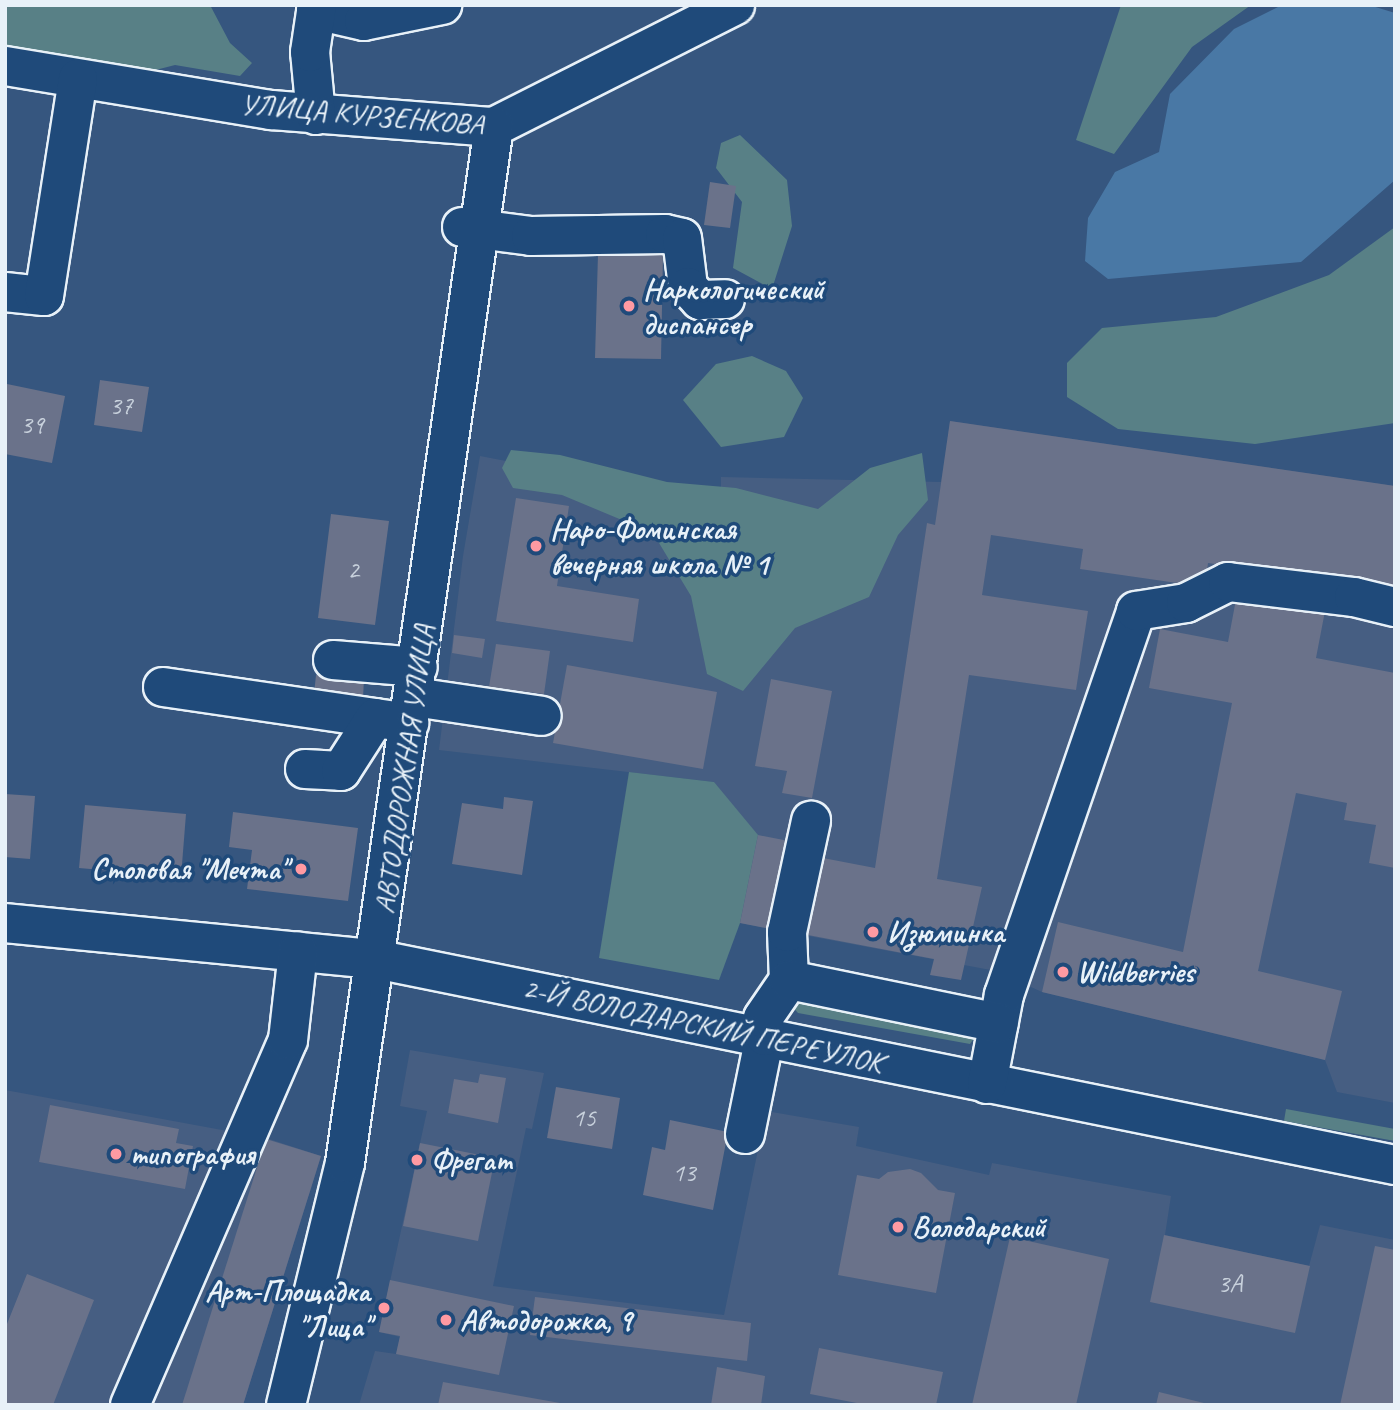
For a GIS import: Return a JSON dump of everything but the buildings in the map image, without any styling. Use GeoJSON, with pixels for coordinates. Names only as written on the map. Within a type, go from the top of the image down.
{"type":"FeatureCollection","features":[{"type":"Feature","properties":{"kind":"street"},"geometry":{"type":"LineString","coordinates":[[316,115],[310,52],[317,7],[364,21],[442,5]]}},
{"type":"Feature","properties":{"kind":"street","name":"УЛИЦА КУРЗЕНКОВА"},"geometry":{"type":"LineString","coordinates":[[5,66],[316,115],[494,127],[735,5]]}},
{"type":"Feature","properties":{"kind":"street"},"geometry":{"type":"LineString","coordinates":[[5,292],[44,296],[78,79]]}},
{"type":"Feature","properties":{"kind":"street","name":"АВТОДОРОЖНАЯ УЛИЦА"},"geometry":{"type":"LineString","coordinates":[[286,1405],[345,1163],[415,682],[472,228],[494,127]]}},
{"type":"Feature","properties":{"kind":"street"},"geometry":{"type":"LineString","coordinates":[[472,228],[531,236],[665,234],[682,238],[688,287],[700,300],[725,299]]}},
{"type":"Feature","properties":{"kind":"street"},"geometry":{"type":"LineString","coordinates":[[987,1084],[999,1023],[1034,903],[1136,611],[1186,603],[1227,582],[1354,597],[1395,607]]}},
{"type":"Feature","properties":{"kind":"street"},"geometry":{"type":"LineString","coordinates":[[333,660],[542,716]]}},
{"type":"Feature","properties":{"kind":"street"},"geometry":{"type":"LineString","coordinates":[[163,687],[415,682]]}},
{"type":"Feature","properties":{"kind":"street"},"geometry":{"type":"LineString","coordinates":[[305,769],[341,771],[415,682]]}},
{"type":"Feature","properties":{"kind":"street"},"geometry":{"type":"LineString","coordinates":[[745,1134],[765,1036],[763,1018],[789,980],[787,932],[811,821]]}},
{"type":"Feature","properties":{"kind":"street","name":"2-Й ВОЛОДАРСКИЙ ПЕРЕУЛОК"},"geometry":{"type":"LineString","coordinates":[[5,923],[375,959],[1395,1165]]}},
{"type":"Feature","properties":{"kind":"street"},"geometry":{"type":"LineString","coordinates":[[130,1405],[288,1041],[298,952]]}},
{"type":"Feature","properties":{"kind":"street"},"geometry":{"type":"LineString","coordinates":[[789,980],[999,1023]]}},
{"type":"Feature","properties":{"kind":"shaded area"},"geometry":{"type":"Polygon","coordinates":[[[1282,5],[1369,5],[1395,13],[1395,180],[1301,262],[1108,279],[1085,261],[1088,218],[1115,172],[1159,152],[1170,94],[1234,29],[1282,5]]]}},
{"type":"Feature","properties":{"kind":"shaded area"},"geometry":{"type":"Polygon","coordinates":[[[950,421],[1395,486],[1395,1103],[1337,1092],[1325,1060],[1042,992],[996,971],[740,923],[714,782],[439,750],[463,556],[480,456],[721,502],[721,477],[941,482],[950,421]]]}},
{"type":"Feature","properties":{"kind":"shaded area"},"geometry":{"type":"Polygon","coordinates":[[[410,1050],[544,1073],[532,1129],[526,1128],[493,1286],[724,1315],[766,1111],[859,1127],[856,1146],[989,1175],[992,1163],[1171,1196],[1165,1235],[1309,1266],[1320,1225],[1395,1240],[1395,1405],[359,1405],[375,1351],[396,1354],[400,1337],[379,1332],[427,1111],[400,1106],[410,1050]]]}},
{"type":"Feature","properties":{"kind":"shaded area"},"geometry":{"type":"Polygon","coordinates":[[[5,1090],[266,1138],[321,1156],[243,1405],[5,1405],[5,1090]]]}},
{"type":"Feature","properties":{"kind":"green space"},"geometry":{"type":"Polygon","coordinates":[[[5,5],[210,5],[230,43],[252,63],[240,76],[175,65],[140,74],[5,52],[5,5]]]}},
{"type":"Feature","properties":{"kind":"green space"},"geometry":{"type":"Polygon","coordinates":[[[1121,5],[1251,5],[1192,47],[1114,154],[1076,140],[1121,5]]]}},
{"type":"Feature","properties":{"kind":"green space"},"geometry":{"type":"Polygon","coordinates":[[[740,135],[787,180],[792,226],[772,289],[733,268],[742,202],[716,168],[721,143],[740,135]]]}},
{"type":"Feature","properties":{"kind":"green space"},"geometry":{"type":"Polygon","coordinates":[[[1395,227],[1395,423],[1255,444],[1118,429],[1067,397],[1067,363],[1102,328],[1216,317],[1329,275],[1395,227]]]}},
{"type":"Feature","properties":{"kind":"green space"},"geometry":{"type":"Polygon","coordinates":[[[752,356],[786,371],[803,398],[784,437],[721,447],[683,400],[716,364],[752,356]]]}},
{"type":"Feature","properties":{"kind":"green space"},"geometry":{"type":"Polygon","coordinates":[[[511,450],[560,455],[667,482],[736,488],[818,509],[870,468],[922,453],[928,500],[898,535],[869,597],[795,628],[743,691],[707,674],[691,596],[653,533],[562,495],[513,488],[502,468],[511,450]]]}},
{"type":"Feature","properties":{"kind":"green space"},"geometry":{"type":"Polygon","coordinates":[[[629,772],[714,782],[758,835],[740,923],[719,980],[599,958],[629,772]]]}},
{"type":"Feature","properties":{"kind":"green space"},"geometry":{"type":"Polygon","coordinates":[[[794,1000],[975,1037],[970,1044],[798,1013],[790,1004],[794,1000]]]}},
{"type":"Feature","properties":{"kind":"green space"},"geometry":{"type":"Polygon","coordinates":[[[1286,1109],[1395,1129],[1395,1141],[1284,1121],[1286,1109]]]}},
{"type":"Feature","properties":{"kind":"place","name":"Наркологический диспансер"},"geometry":{"type":"Point","coordinates":[629,306]}},
{"type":"Feature","properties":{"kind":"place","name":"Наро-Фоминская вечерняя школа № 1"},"geometry":{"type":"Point","coordinates":[536,546]}},
{"type":"Feature","properties":{"kind":"place","name":"Столовая \"Мечта\""},"geometry":{"type":"Point","coordinates":[301,869]}},
{"type":"Feature","properties":{"kind":"place","name":"Изюминка"},"geometry":{"type":"Point","coordinates":[873,932]}},
{"type":"Feature","properties":{"kind":"place","name":"Wildberries"},"geometry":{"type":"Point","coordinates":[1063,972]}},
{"type":"Feature","properties":{"kind":"place","name":"типография"},"geometry":{"type":"Point","coordinates":[116,1154]}},
{"type":"Feature","properties":{"kind":"place","name":"Фрегат"},"geometry":{"type":"Point","coordinates":[417,1160]}},
{"type":"Feature","properties":{"kind":"place","name":"Володарский"},"geometry":{"type":"Point","coordinates":[898,1227]}},
{"type":"Feature","properties":{"kind":"place","name":"Арт-Площадка \"Лица\""},"geometry":{"type":"Point","coordinates":[384,1308]}},
{"type":"Feature","properties":{"kind":"place","name":"Автодорожка, 9"},"geometry":{"type":"Point","coordinates":[446,1320]}}]}
